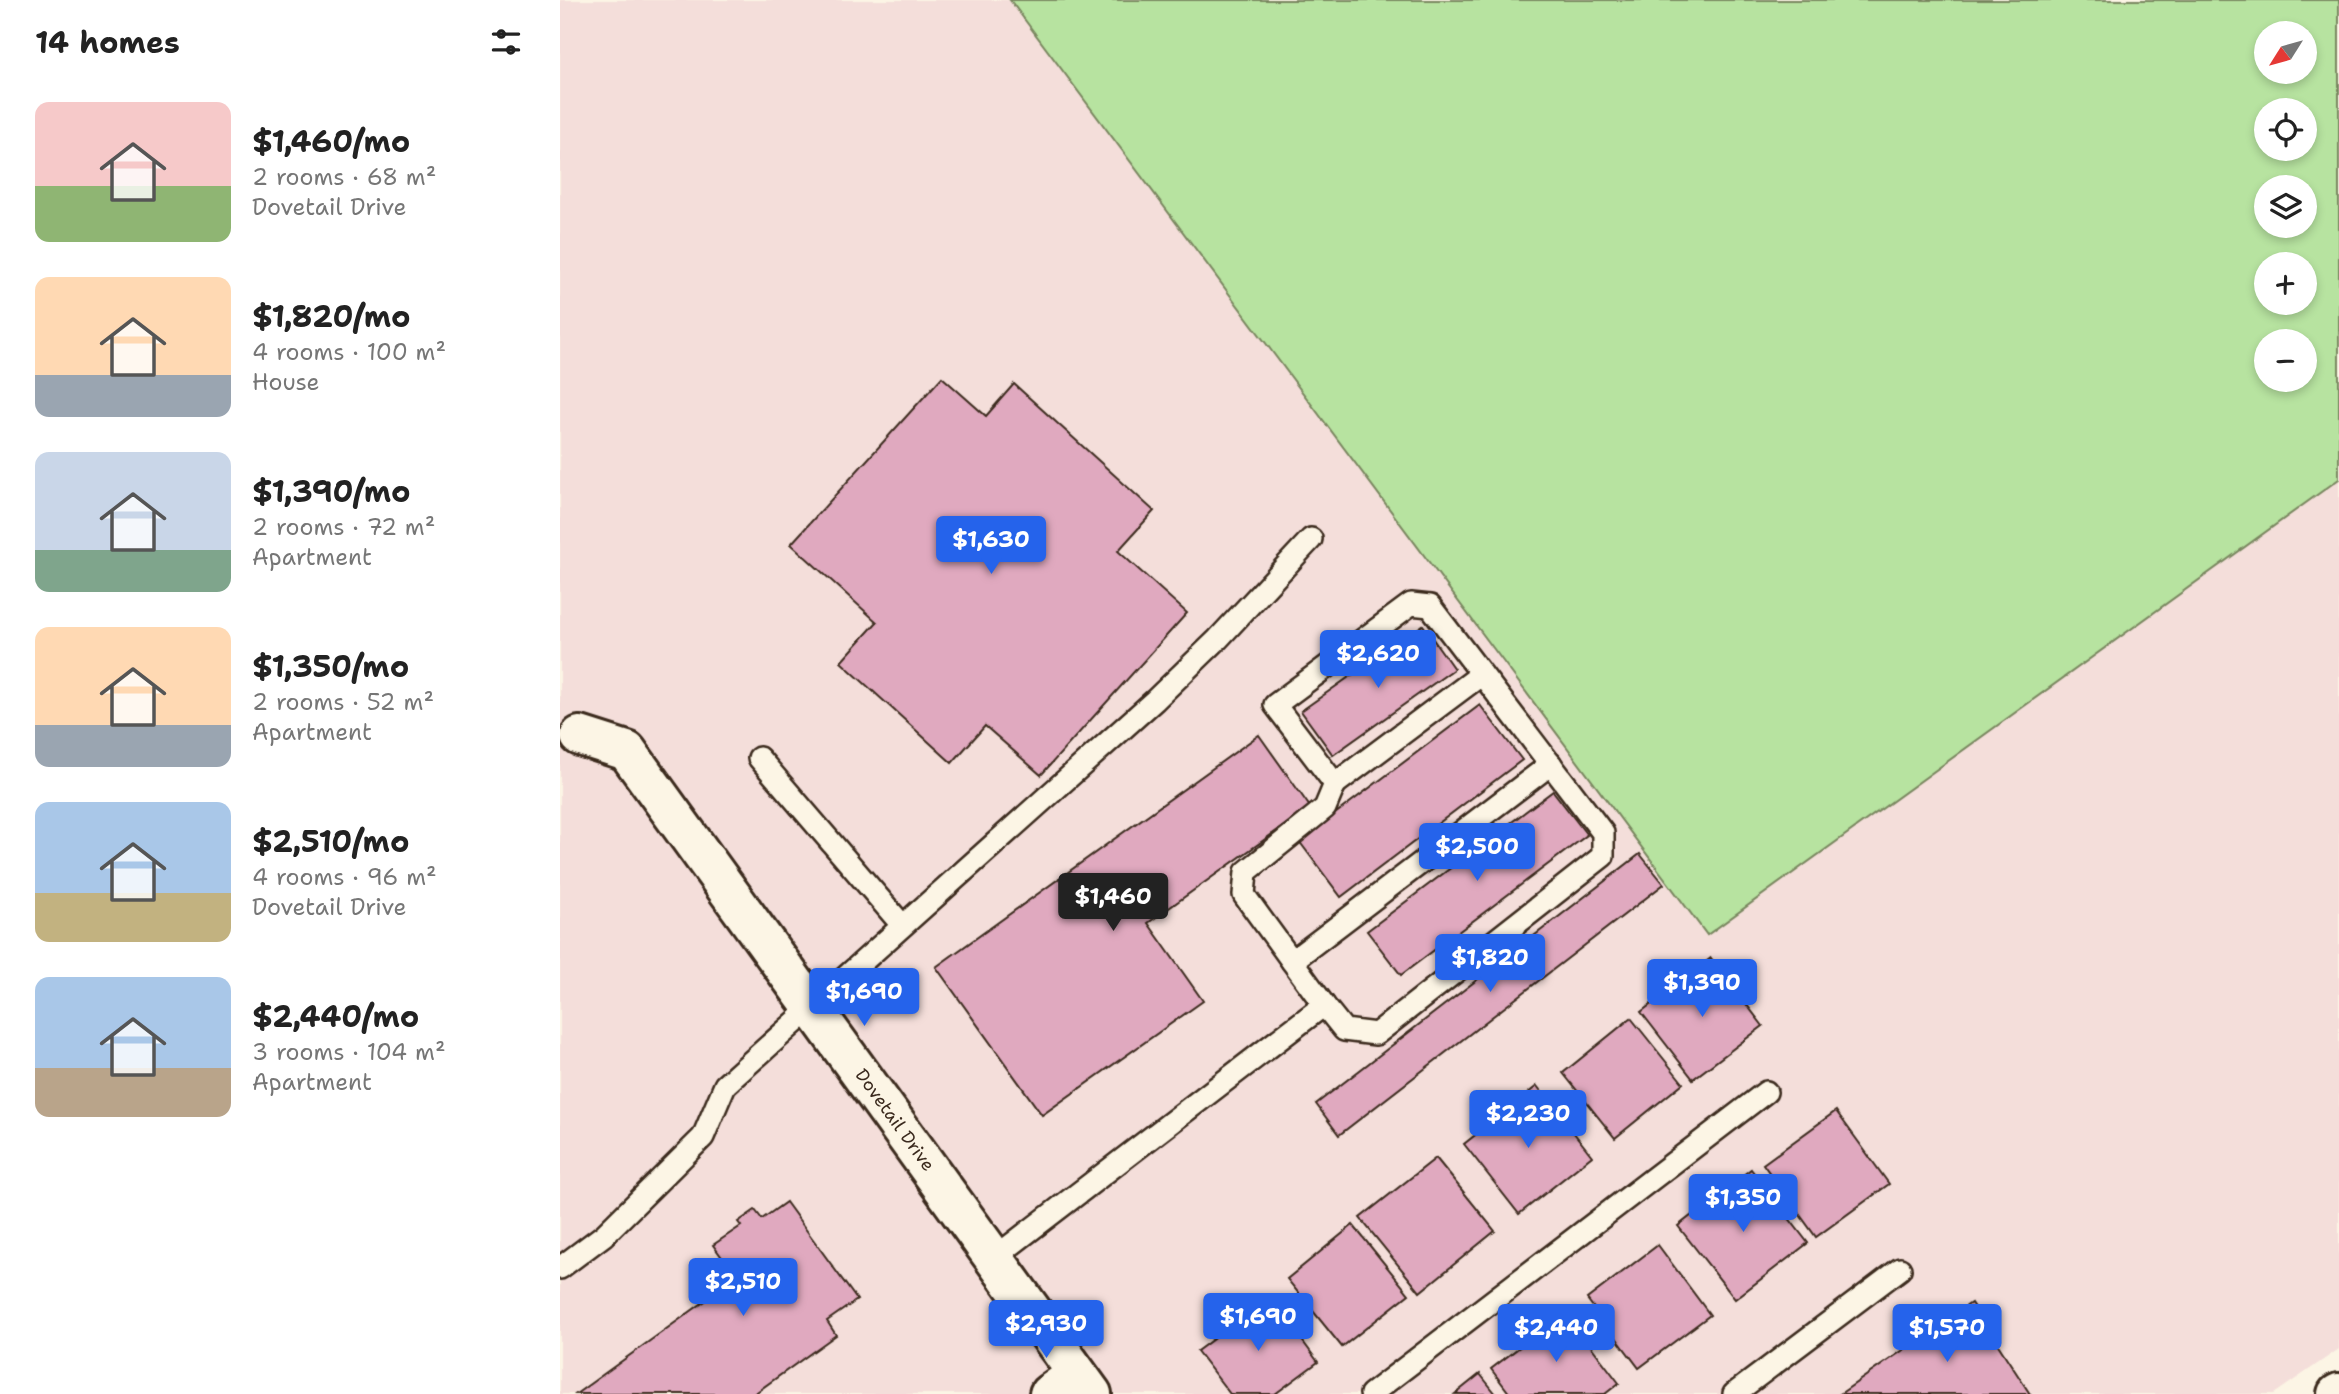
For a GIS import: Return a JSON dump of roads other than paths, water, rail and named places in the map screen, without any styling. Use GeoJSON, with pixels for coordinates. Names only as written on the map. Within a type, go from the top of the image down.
{"type":"FeatureCollection","features":[{"type":"Feature","properties":{"kind":"street","name":"Dovetail Drive"},"geometry":{"type":"LineString","coordinates":[[580,736],[626,751],[994,1258],[1073,1387]]}},
{"type":"Feature","properties":{"kind":"lane"},"geometry":{"type":"LineString","coordinates":[[560,1268],[604,1235],[703,1137],[725,1085],[1156,699],[1218,639],[1311,539]]}},
{"type":"Feature","properties":{"kind":"lane"},"geometry":{"type":"LineString","coordinates":[[1335,783],[1275,705],[1411,604],[1430,606],[1603,832],[1604,856],[1376,1034],[1344,1030],[1244,895],[1246,872],[1325,808],[1335,783],[1482,674]]}},
{"type":"Feature","properties":{"kind":"lane"},"geometry":{"type":"LineString","coordinates":[[759,758],[902,925]]}},
{"type":"Feature","properties":{"kind":"lane"},"geometry":{"type":"LineString","coordinates":[[1292,961],[1550,764]]}},
{"type":"Feature","properties":{"kind":"lane"},"geometry":{"type":"LineString","coordinates":[[994,1258],[1324,1005]]}},
{"type":"Feature","properties":{"kind":"lane"},"geometry":{"type":"LineString","coordinates":[[1371,1394],[1766,1092]]}},
{"type":"Feature","properties":{"kind":"lane"},"geometry":{"type":"LineString","coordinates":[[1734,1394],[1900,1269]]}}]}
